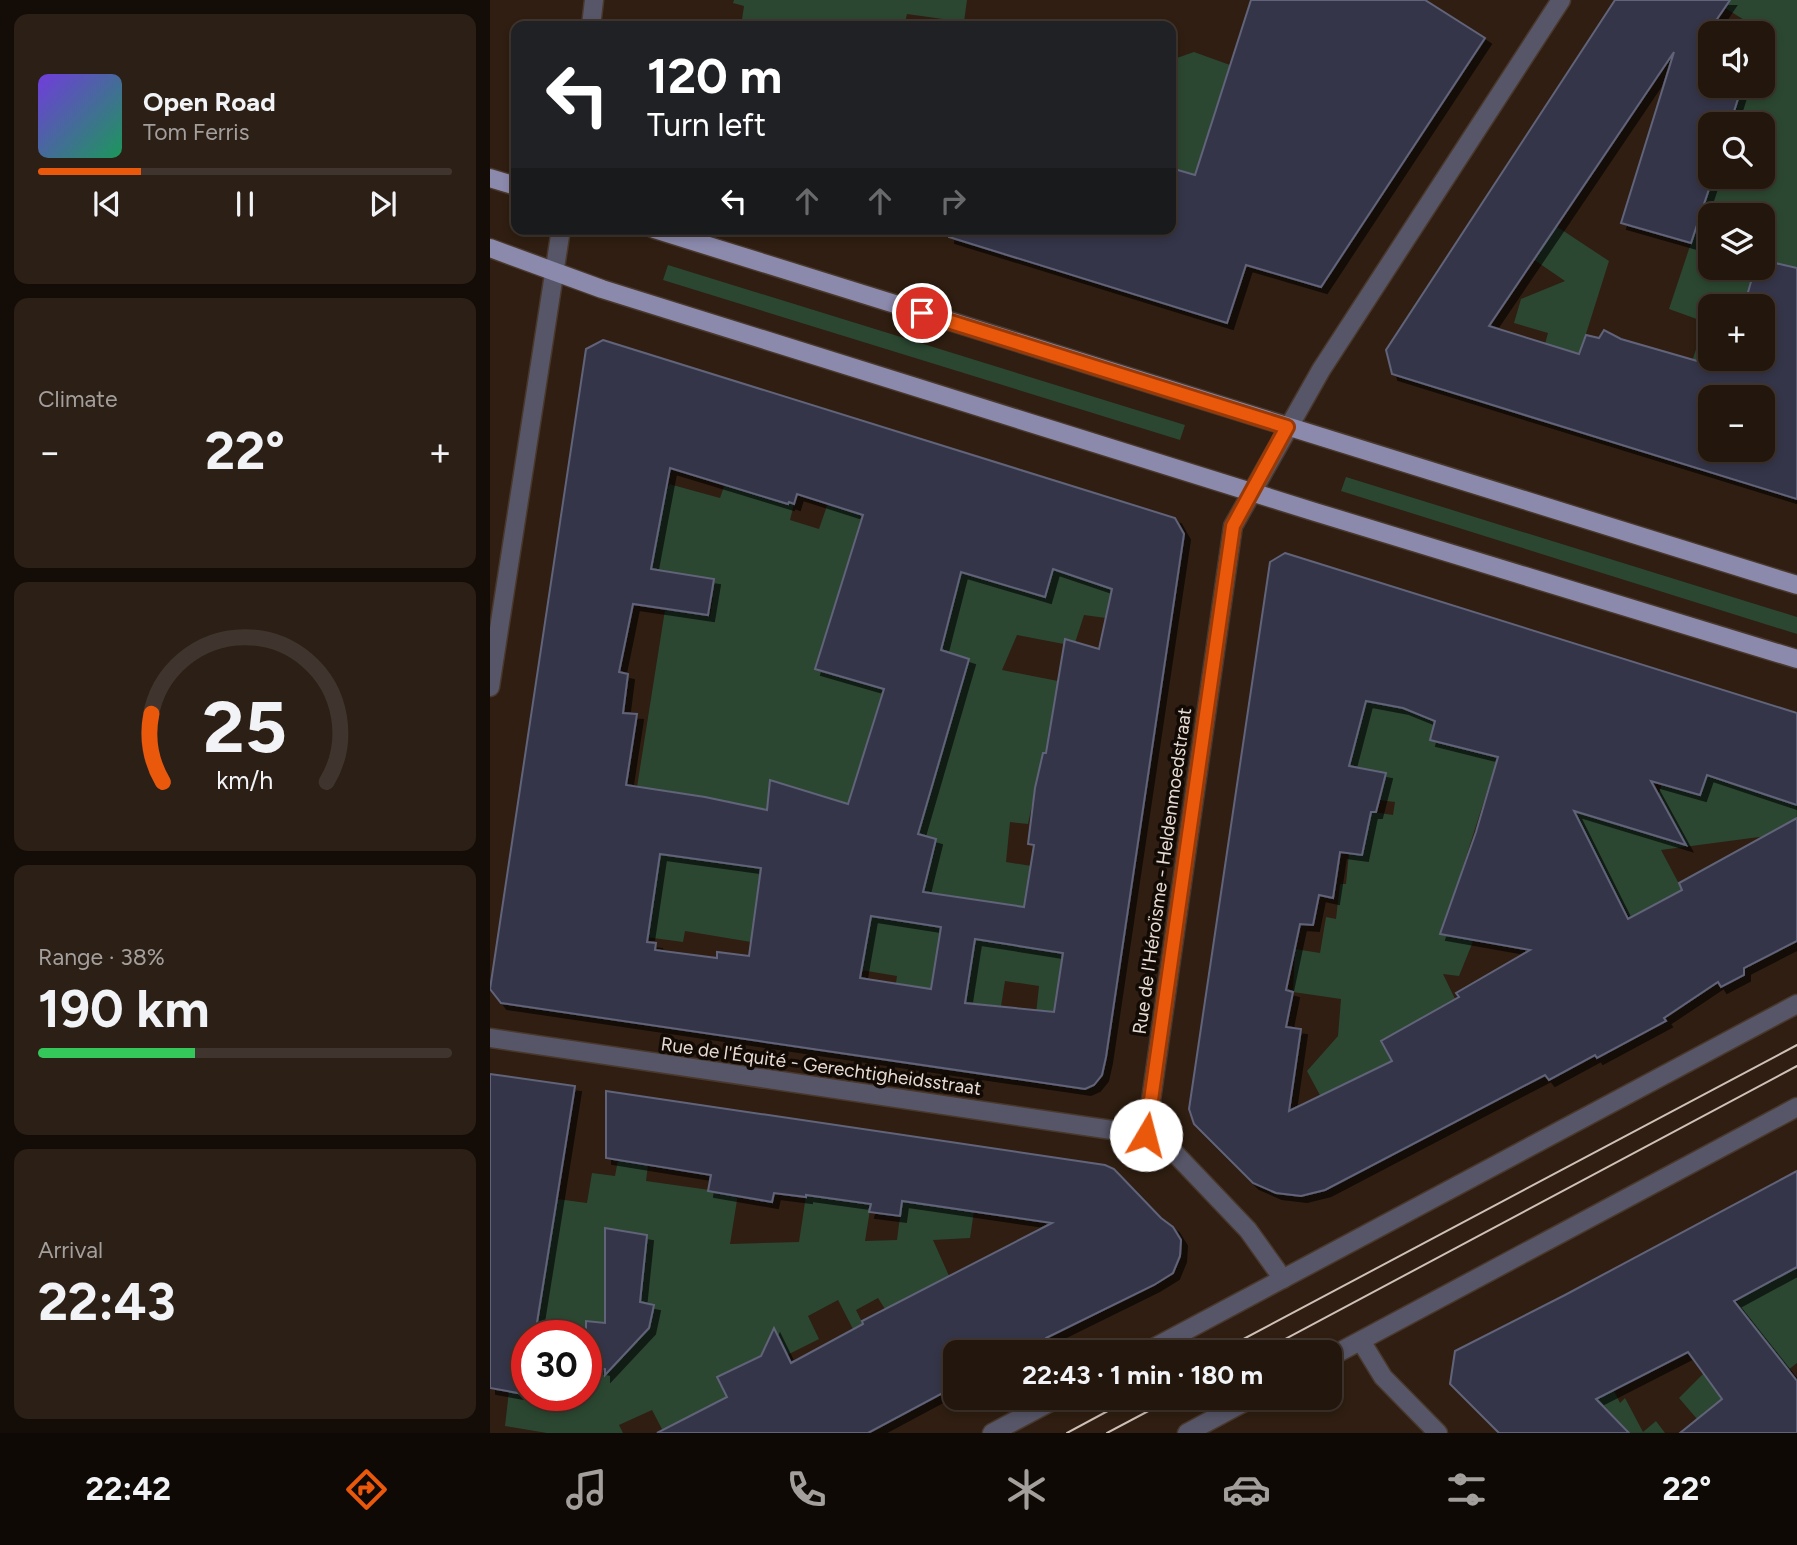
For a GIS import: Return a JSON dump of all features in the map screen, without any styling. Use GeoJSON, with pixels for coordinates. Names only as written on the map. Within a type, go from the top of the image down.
{"type":"FeatureCollection","features":[{"type":"Feature","properties":{"kind":"main road"},"geometry":{"type":"LineString","coordinates":[[490,178],[511,184]]}},
{"type":"Feature","properties":{"kind":"main road"},"geometry":{"type":"LineString","coordinates":[[673,235],[1797,585]]}},
{"type":"Feature","properties":{"kind":"main road"},"geometry":{"type":"LineString","coordinates":[[490,248],[603,289],[1797,659]]}},
{"type":"Feature","properties":{"kind":"street"},"geometry":{"type":"LineString","coordinates":[[592,21],[594,0]]}},
{"type":"Feature","properties":{"kind":"street","name":"Rue de l'Héroïsme - Heldenmoedstraat"},"geometry":{"type":"LineString","coordinates":[[1146,1135],[1233,526],[1321,370],[1561,0]]}},
{"type":"Feature","properties":{"kind":"street"},"geometry":{"type":"LineString","coordinates":[[490,687],[560,235]]}},
{"type":"Feature","properties":{"kind":"street"},"geometry":{"type":"LineString","coordinates":[[1168,1340],[1797,1004]]}},
{"type":"Feature","properties":{"kind":"street","name":"Rue de l'Équité - Gerechtigheidsstraat"},"geometry":{"type":"LineString","coordinates":[[490,1038],[1146,1135]]}},
{"type":"Feature","properties":{"kind":"street"},"geometry":{"type":"LineString","coordinates":[[1342,1351],[1797,1107]]}},
{"type":"Feature","properties":{"kind":"street"},"geometry":{"type":"LineString","coordinates":[[1146,1135],[1168,1146],[1248,1230],[1283,1279]]}},
{"type":"Feature","properties":{"kind":"street"},"geometry":{"type":"LineString","coordinates":[[1361,1341],[1383,1377],[1438,1433]]}},
{"type":"Feature","properties":{"kind":"street"},"geometry":{"type":"LineString","coordinates":[[992,1433],[1035,1410]]}},
{"type":"Feature","properties":{"kind":"street"},"geometry":{"type":"LineString","coordinates":[[1187,1433],[1230,1410]]}},
{"type":"Feature","properties":{"kind":"green space"},"geometry":{"type":"Polygon","coordinates":[[[734,0],[967,0],[964,21],[907,14],[905,21],[742,21],[744,6],[733,3],[734,0]]]}},
{"type":"Feature","properties":{"kind":"green space"},"geometry":{"type":"Polygon","coordinates":[[[1730,0],[1797,0],[1797,331],[1778,264],[1775,263],[1775,203],[1704,203],[1709,189],[1775,189],[1775,112],[1734,112],[1738,98],[1775,98],[1775,21],[1746,21],[1725,8],[1730,0]]]}},
{"type":"Feature","properties":{"kind":"green space"},"geometry":{"type":"Polygon","coordinates":[[[1194,52],[1230,65],[1195,175],[1176,169],[1176,58],[1194,52]]]}},
{"type":"Feature","properties":{"kind":"green space"},"geometry":{"type":"Polygon","coordinates":[[[1698,222],[1698,280],[1752,280],[1747,294],[1698,294],[1698,319],[1669,309],[1698,222]]]}},
{"type":"Feature","properties":{"kind":"green space"},"geometry":{"type":"Polygon","coordinates":[[[1556,226],[1609,261],[1579,356],[1545,344],[1548,333],[1514,323],[1521,299],[1565,281],[1533,259],[1556,226]]]}},
{"type":"Feature","properties":{"kind":"green space"},"geometry":{"type":"Polygon","coordinates":[[[668,265],[1185,425],[1180,440],[663,280],[668,265]]]}},
{"type":"Feature","properties":{"kind":"green space"},"geometry":{"type":"Polygon","coordinates":[[[1698,343],[1698,371],[1724,371],[1720,385],[1698,387],[1685,383],[1698,343]]]}},
{"type":"Feature","properties":{"kind":"green space"},"geometry":{"type":"Polygon","coordinates":[[[1346,477],[1797,617],[1797,634],[1341,491],[1346,477]]]}},
{"type":"Feature","properties":{"kind":"green space"},"geometry":{"type":"Polygon","coordinates":[[[727,478],[774,499],[794,504],[790,520],[819,529],[831,494],[866,505],[884,689],[844,820],[799,807],[801,790],[788,785],[783,813],[741,805],[731,864],[761,868],[751,942],[685,931],[683,942],[646,937],[660,854],[705,797],[637,787],[665,610],[710,616],[713,598],[639,584],[669,484],[720,498],[727,478]]]}},
{"type":"Feature","properties":{"kind":"green space"},"geometry":{"type":"Polygon","coordinates":[[[1036,557],[1076,576],[1119,583],[1106,618],[1084,615],[1074,646],[1017,635],[1002,670],[1058,681],[1052,716],[1065,718],[1060,755],[1043,753],[1028,824],[1010,822],[1006,862],[1044,868],[1063,953],[1058,983],[1060,1026],[1035,1023],[1039,986],[1005,981],[1001,1006],[965,1003],[975,939],[988,941],[994,903],[903,889],[969,660],[938,649],[952,608],[951,596],[959,571],[1036,557]]]}},
{"type":"Feature","properties":{"kind":"green space"},"geometry":{"type":"Polygon","coordinates":[[[1445,679],[1430,740],[1461,745],[1498,757],[1452,901],[1487,907],[1459,976],[1443,974],[1457,1003],[1381,1040],[1392,1062],[1343,1085],[1322,1099],[1307,1071],[1338,1036],[1341,999],[1293,992],[1295,949],[1320,953],[1326,917],[1336,919],[1340,884],[1346,884],[1349,853],[1362,855],[1364,847],[1326,805],[1393,815],[1395,802],[1379,800],[1386,773],[1349,766],[1367,701],[1445,679]]]}},
{"type":"Feature","properties":{"kind":"green space"},"geometry":{"type":"Polygon","coordinates":[[[1666,770],[1693,779],[1689,792],[1700,795],[1707,775],[1797,801],[1797,832],[1661,850],[1702,927],[1630,918],[1604,873],[1518,854],[1579,790],[1652,816],[1666,770]]]}},
{"type":"Feature","properties":{"kind":"green space"},"geometry":{"type":"Polygon","coordinates":[[[874,900],[941,927],[931,989],[896,983],[897,976],[861,970],[874,900]]]}},
{"type":"Feature","properties":{"kind":"green space"},"geometry":{"type":"Polygon","coordinates":[[[618,1160],[648,1165],[646,1181],[738,1194],[730,1244],[799,1242],[807,1189],[838,1195],[841,1180],[848,1181],[845,1200],[871,1204],[865,1241],[897,1240],[902,1201],[974,1211],[970,1238],[933,1240],[954,1287],[922,1304],[916,1293],[885,1309],[878,1298],[856,1310],[863,1324],[853,1329],[838,1300],[808,1316],[819,1339],[787,1355],[780,1340],[765,1348],[761,1355],[717,1377],[727,1397],[663,1431],[652,1410],[619,1425],[623,1433],[547,1433],[505,1426],[509,1391],[511,1411],[602,1411],[602,1320],[517,1320],[518,1311],[512,1310],[515,1289],[521,1289],[524,1270],[545,1273],[557,1199],[587,1203],[592,1173],[615,1176],[618,1160]]]}},
{"type":"Feature","properties":{"kind":"green space"},"geometry":{"type":"Polygon","coordinates":[[[1797,1264],[1797,1363],[1788,1370],[1773,1351],[1718,1393],[1722,1399],[1697,1419],[1679,1398],[1750,1327],[1735,1297],[1757,1288],[1797,1264]]]}},
{"type":"Feature","properties":{"kind":"green space"},"geometry":{"type":"Polygon","coordinates":[[[1604,1371],[1620,1403],[1625,1398],[1643,1432],[1656,1421],[1665,1433],[1629,1433],[1581,1391],[1604,1371]]]}},
{"type":"Feature","properties":{"kind":"building"},"geometry":{"type":"Polygon","coordinates":[[[1251,0],[1425,0],[1485,38],[1321,287],[1246,265],[1227,323],[949,237],[1176,235],[1176,169],[1195,175],[1251,0]]]}},
{"type":"Feature","properties":{"kind":"building"},"geometry":{"type":"Polygon","coordinates":[[[1615,0],[1730,0],[1716,21],[1698,21],[1698,98],[1738,98],[1734,112],[1698,112],[1698,189],[1709,189],[1704,203],[1698,203],[1698,222],[1691,243],[1621,223],[1674,52],[1489,326],[1579,354],[1586,335],[1599,338],[1604,330],[1621,339],[1698,361],[1698,371],[1775,371],[1775,294],[1747,294],[1752,280],[1775,280],[1775,263],[1797,268],[1797,499],[1392,374],[1386,350],[1615,0]]]}},
{"type":"Feature","properties":{"kind":"building"},"geometry":{"type":"Polygon","coordinates":[[[603,340],[1175,518],[1184,534],[1106,1057],[1102,1075],[1094,1085],[1085,1089],[501,1003],[490,989],[586,349],[603,340]],[[670,468],[651,569],[714,579],[708,615],[633,604],[619,672],[628,674],[623,713],[637,714],[626,785],[767,810],[770,780],[848,804],[884,689],[815,669],[863,515],[797,494],[794,504],[788,504],[670,468]],[[1053,569],[1045,597],[961,572],[941,650],[969,659],[918,834],[936,839],[923,892],[1024,907],[1034,845],[1028,844],[1035,788],[1043,753],[1046,753],[1065,639],[1099,649],[1112,589],[1053,569]],[[660,854],[647,942],[656,943],[655,950],[717,958],[717,952],[749,956],[761,868],[660,854]],[[871,916],[860,978],[931,989],[941,927],[871,916]],[[975,939],[965,1003],[1054,1012],[1063,953],[975,939]]]}},
{"type":"Feature","properties":{"kind":"building"},"geometry":{"type":"Polygon","coordinates":[[[1285,553],[1797,713],[1797,805],[1707,775],[1700,795],[1651,781],[1686,845],[1574,811],[1628,919],[1682,890],[1679,883],[1797,818],[1797,941],[1744,968],[1744,975],[1721,987],[1718,982],[1664,1018],[1666,1021],[1597,1058],[1595,1055],[1549,1080],[1545,1075],[1325,1190],[1301,1196],[1276,1193],[1253,1183],[1194,1124],[1189,1109],[1270,562],[1285,553]],[[1366,701],[1349,766],[1386,773],[1376,812],[1371,812],[1362,855],[1340,852],[1333,898],[1319,895],[1313,925],[1300,924],[1286,990],[1293,992],[1286,1027],[1301,1029],[1289,1111],[1392,1061],[1381,1041],[1459,997],[1456,993],[1530,950],[1440,934],[1476,832],[1498,757],[1430,740],[1435,721],[1403,708],[1366,701]]]}},
{"type":"Feature","properties":{"kind":"building"},"geometry":{"type":"Polygon","coordinates":[[[490,1074],[575,1086],[537,1320],[511,1320],[511,1392],[490,1388],[490,1074]]]}},
{"type":"Feature","properties":{"kind":"building"},"geometry":{"type":"Polygon","coordinates":[[[606,1091],[1105,1165],[1114,1169],[1173,1227],[1181,1240],[1180,1256],[1173,1273],[1154,1285],[1045,1340],[943,1340],[943,1393],[868,1433],[657,1433],[727,1397],[717,1377],[761,1356],[774,1328],[791,1363],[863,1324],[862,1321],[1052,1223],[902,1201],[900,1216],[869,1212],[871,1204],[806,1195],[774,1193],[772,1202],[708,1191],[711,1175],[606,1158],[606,1091]]]}},
{"type":"Feature","properties":{"kind":"building"},"geometry":{"type":"Polygon","coordinates":[[[1797,1171],[1797,1267],[1734,1301],[1797,1381],[1797,1433],[1680,1433],[1722,1399],[1688,1352],[1596,1399],[1629,1433],[1499,1433],[1450,1384],[1455,1351],[1797,1171]]]}},
{"type":"Feature","properties":{"kind":"building"},"geometry":{"type":"Polygon","coordinates":[[[605,1228],[647,1235],[640,1302],[654,1305],[649,1328],[605,1375],[605,1369],[602,1369],[602,1323],[605,1323],[605,1228]]]}},
{"type":"Feature","properties":{"kind":"tram line"},"geometry":{"type":"LineString","coordinates":[[1241,1340],[1797,1045]]}},
{"type":"Feature","properties":{"kind":"tram line"},"geometry":{"type":"LineString","coordinates":[[1283,1340],[1797,1066]]}},
{"type":"Feature","properties":{"kind":"tram line"},"geometry":{"type":"LineString","coordinates":[[1067,1433],[1110,1410]]}},
{"type":"Feature","properties":{"kind":"tram line"},"geometry":{"type":"LineString","coordinates":[[1107,1433],[1150,1410]]}},
{"type":"Feature","properties":{"kind":"route"},"geometry":{"type":"LineString","coordinates":[[922,313],[1287,427],[1233,526],[1146,1135]]}}]}
